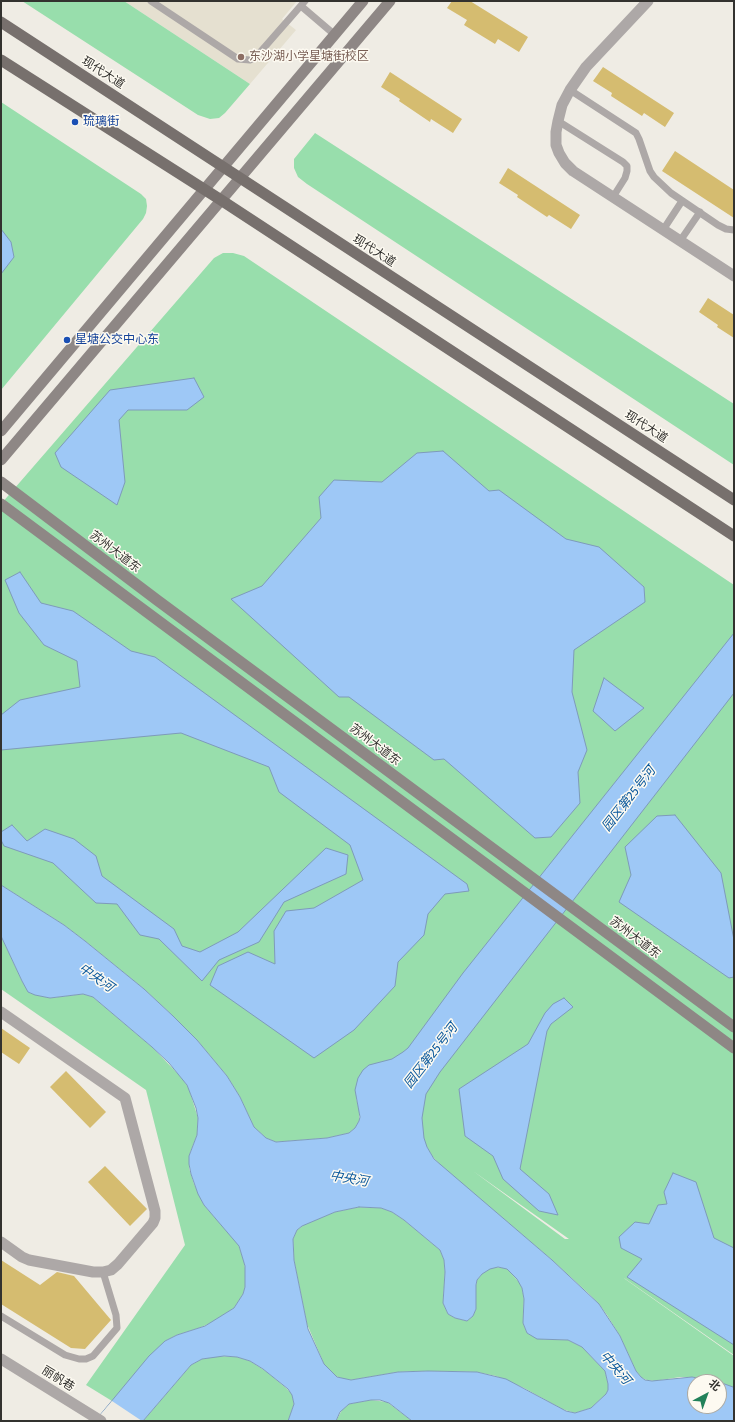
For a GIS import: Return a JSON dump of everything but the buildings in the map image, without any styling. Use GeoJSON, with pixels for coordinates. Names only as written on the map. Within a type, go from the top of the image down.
{"type":"FeatureCollection","features":[{"type":"Feature","properties":{"kind":"main road"},"geometry":{"type":"LineString","coordinates":[[1,431],[363,1]]}},
{"type":"Feature","properties":{"kind":"main road"},"geometry":{"type":"LineString","coordinates":[[1,460],[390,1]]}},
{"type":"Feature","properties":{"kind":"main road","name":"现代大道"},"geometry":{"type":"LineString","coordinates":[[1,22],[734,500]]}},
{"type":"Feature","properties":{"kind":"main road"},"geometry":{"type":"LineString","coordinates":[[1,60],[221,200],[734,536]]}},
{"type":"Feature","properties":{"kind":"main road","name":"苏州大道东"},"geometry":{"type":"LineString","coordinates":[[1,482],[157,600],[734,1027]]}},
{"type":"Feature","properties":{"kind":"main road"},"geometry":{"type":"LineString","coordinates":[[1,504],[734,1048]]}},
{"type":"Feature","properties":{"kind":"street"},"geometry":{"type":"LineString","coordinates":[[648,1],[586,67],[570,90],[562,105],[556,132],[556,145],[564,163],[572,171],[680,241],[733,273]]}},
{"type":"Feature","properties":{"kind":"street"},"geometry":{"type":"LineString","coordinates":[[1,1012],[121,1095],[127,1103],[155,1211],[153,1223],[118,1264],[111,1270],[103,1272],[93,1272],[29,1260],[22,1257],[1,1242]]}},
{"type":"Feature","properties":{"kind":"street","name":"丽帆巷"},"geometry":{"type":"LineString","coordinates":[[1,1359],[99,1420]]}},
{"type":"Feature","properties":{"kind":"lane"},"geometry":{"type":"LineString","coordinates":[[151,1],[238,59],[250,60],[255,58],[303,4],[335,35]]}},
{"type":"Feature","properties":{"kind":"lane"},"geometry":{"type":"LineString","coordinates":[[570,90],[636,133],[650,171],[670,193],[718,225],[726,229],[734,230]]}},
{"type":"Feature","properties":{"kind":"lane"},"geometry":{"type":"LineString","coordinates":[[558,121],[627,166],[625,178],[613,197]]}},
{"type":"Feature","properties":{"kind":"lane"},"geometry":{"type":"LineString","coordinates":[[663,230],[682,201]]}},
{"type":"Feature","properties":{"kind":"lane"},"geometry":{"type":"LineString","coordinates":[[680,241],[700,212]]}},
{"type":"Feature","properties":{"kind":"lane"},"geometry":{"type":"LineString","coordinates":[[1,1316],[64,1355],[79,1359],[86,1359],[93,1356],[117,1328],[116,1315],[103,1272]]}},
{"type":"Feature","properties":{"kind":"shaded area","name":"东沙湖小学星塘街校区"},"geometry":{"type":"Polygon","coordinates":[[[124,1],[297,1],[282,19],[296,30],[250,84],[124,1]]]}},
{"type":"Feature","properties":{"kind":"green space"},"geometry":{"type":"Polygon","coordinates":[[[22,1],[124,1],[250,84],[219,118],[210,119],[198,115],[22,1]]]}},
{"type":"Feature","properties":{"kind":"green space"},"geometry":{"type":"Polygon","coordinates":[[[1,102],[141,194],[146,199],[147,206],[143,219],[1,390],[1,102]]]}},
{"type":"Feature","properties":{"kind":"green space"},"geometry":{"type":"Polygon","coordinates":[[[315,133],[734,404],[734,465],[298,177],[294,168],[294,159],[315,133]]]}},
{"type":"Feature","properties":{"kind":"green space"},"geometry":{"type":"Polygon","coordinates":[[[223,253],[233,253],[244,256],[734,585],[734,1355],[624,1278],[734,1356],[734,1388],[727,1385],[727,1374],[687,1374],[687,1377],[655,1381],[642,1378],[636,1371],[620,1336],[607,1315],[588,1293],[552,1260],[440,1165],[432,1156],[427,1147],[356,1097],[359,1110],[359,1121],[355,1128],[349,1133],[327,1138],[276,1142],[266,1138],[254,1127],[240,1097],[227,1076],[197,1040],[173,1016],[144,989],[64,925],[1,885],[1,504],[214,258],[223,253]],[[473,1171],[565,1239],[569,1239],[473,1171]]]}},
{"type":"Feature","properties":{"kind":"green space"},"geometry":{"type":"Polygon","coordinates":[[[1,936],[22,981],[30,993],[50,998],[83,994],[93,997],[152,1047],[183,1079],[189,1089],[198,1118],[197,1135],[189,1160],[189,1168],[194,1184],[204,1205],[238,1244],[244,1261],[246,1275],[245,1287],[243,1294],[234,1308],[213,1322],[165,1341],[112,1401],[86,1385],[185,1245],[146,1090],[1,989],[1,936]]]}},
{"type":"Feature","properties":{"kind":"green space"},"geometry":{"type":"Polygon","coordinates":[[[359,1207],[381,1208],[392,1212],[440,1250],[444,1260],[445,1272],[443,1303],[448,1314],[455,1318],[467,1321],[473,1316],[476,1309],[477,1280],[487,1269],[495,1267],[507,1269],[519,1282],[522,1288],[524,1299],[523,1323],[527,1333],[543,1339],[568,1340],[582,1347],[605,1371],[608,1384],[606,1394],[591,1408],[575,1413],[562,1409],[524,1388],[496,1376],[477,1372],[398,1372],[351,1380],[336,1376],[324,1364],[307,1324],[294,1260],[293,1239],[297,1230],[305,1224],[335,1212],[359,1207]]]}},
{"type":"Feature","properties":{"kind":"green space"},"geometry":{"type":"Polygon","coordinates":[[[219,1356],[237,1357],[250,1361],[267,1372],[286,1388],[292,1394],[294,1404],[288,1421],[143,1421],[191,1365],[202,1359],[219,1356]]]}},
{"type":"Feature","properties":{"kind":"green space"},"geometry":{"type":"Polygon","coordinates":[[[371,1400],[387,1402],[412,1421],[336,1421],[342,1410],[349,1404],[371,1400]]]}},
{"type":"Feature","properties":{"kind":"water"},"geometry":{"type":"Polygon","coordinates":[[[1,229],[11,242],[14,257],[1,274],[1,229]]]}},
{"type":"Feature","properties":{"kind":"water"},"geometry":{"type":"Polygon","coordinates":[[[194,378],[204,397],[187,410],[128,410],[119,420],[125,482],[117,505],[61,467],[55,453],[110,390],[194,378]]]}},
{"type":"Feature","properties":{"kind":"water"},"geometry":{"type":"Polygon","coordinates":[[[443,451],[489,491],[499,490],[566,539],[599,547],[644,587],[645,602],[574,650],[572,692],[587,750],[578,772],[580,803],[551,837],[535,838],[444,759],[434,760],[349,697],[339,697],[231,599],[262,586],[321,518],[319,497],[334,480],[382,482],[417,453],[443,451]]]}},
{"type":"Feature","properties":{"kind":"water"},"geometry":{"type":"Polygon","coordinates":[[[20,572],[41,603],[73,611],[131,651],[155,657],[467,884],[469,891],[445,894],[428,914],[424,935],[398,962],[395,986],[354,1030],[314,1058],[210,985],[218,966],[248,952],[275,964],[274,931],[286,911],[314,908],[363,880],[350,845],[279,792],[269,767],[181,733],[1,750],[1,715],[20,700],[80,687],[77,661],[44,645],[19,613],[5,580],[20,572]]]}},
{"type":"Feature","properties":{"kind":"water"},"geometry":{"type":"Polygon","coordinates":[[[734,633],[734,693],[440,1072],[426,1094],[422,1118],[424,1138],[434,1159],[552,1260],[599,1304],[620,1336],[636,1371],[645,1380],[652,1381],[687,1378],[687,1414],[727,1414],[727,1385],[733,1387],[734,1421],[412,1421],[389,1403],[380,1400],[371,1400],[349,1404],[340,1412],[336,1421],[288,1421],[294,1404],[292,1395],[288,1389],[263,1369],[250,1361],[237,1357],[224,1356],[202,1359],[191,1365],[143,1421],[95,1421],[149,1356],[165,1341],[177,1335],[205,1326],[234,1308],[243,1294],[245,1287],[245,1266],[239,1246],[204,1205],[198,1194],[191,1174],[189,1156],[197,1135],[198,1118],[196,1108],[187,1085],[169,1063],[152,1047],[93,997],[83,994],[50,998],[28,992],[1,936],[1,885],[64,925],[144,989],[173,1016],[197,1040],[227,1076],[240,1097],[254,1127],[266,1138],[276,1142],[327,1138],[349,1133],[355,1128],[360,1117],[355,1090],[358,1078],[363,1070],[369,1065],[392,1059],[408,1048],[463,973],[734,633]],[[359,1207],[335,1212],[302,1226],[297,1230],[293,1239],[294,1260],[308,1329],[324,1364],[337,1377],[351,1380],[398,1372],[477,1372],[506,1379],[566,1411],[575,1413],[591,1408],[606,1394],[608,1384],[605,1371],[582,1347],[568,1340],[537,1339],[527,1333],[523,1323],[524,1299],[522,1288],[517,1279],[507,1269],[498,1267],[490,1269],[482,1274],[477,1280],[476,1309],[473,1316],[467,1321],[455,1318],[448,1314],[443,1303],[445,1272],[444,1260],[440,1250],[392,1212],[381,1208],[359,1207]]]}},
{"type":"Feature","properties":{"kind":"water"},"geometry":{"type":"Polygon","coordinates":[[[604,678],[644,708],[615,731],[593,711],[604,678]]]}},
{"type":"Feature","properties":{"kind":"water"},"geometry":{"type":"Polygon","coordinates":[[[675,815],[721,873],[734,940],[734,977],[729,978],[619,902],[631,875],[625,847],[657,816],[675,815]]]}},
{"type":"Feature","properties":{"kind":"water"},"geometry":{"type":"Polygon","coordinates":[[[12,825],[27,841],[45,829],[74,839],[96,856],[102,876],[174,929],[182,946],[200,952],[238,932],[326,848],[348,855],[346,874],[284,902],[259,942],[219,960],[202,981],[159,939],[140,935],[117,904],[96,903],[53,863],[4,846],[1,840],[1,832],[12,825]]]}},
{"type":"Feature","properties":{"kind":"water"},"geometry":{"type":"Polygon","coordinates":[[[564,998],[573,1007],[551,1024],[547,1031],[520,1169],[549,1194],[558,1215],[539,1211],[503,1179],[493,1156],[465,1136],[459,1089],[528,1044],[545,1013],[553,1004],[564,998]]]}},
{"type":"Feature","properties":{"kind":"water"},"geometry":{"type":"Polygon","coordinates":[[[673,1173],[696,1182],[714,1238],[734,1248],[734,1345],[627,1277],[642,1259],[621,1248],[619,1237],[635,1222],[649,1224],[658,1205],[667,1204],[664,1192],[673,1173]]]}},
{"type":"Feature","properties":{"kind":"pier"},"geometry":{"type":"Polygon","coordinates":[[[112,1401],[142,1421],[95,1421],[112,1401]]]}},
{"type":"Feature","properties":{"kind":"place","name":"东沙湖小学星塘街校区"},"geometry":{"type":"Point","coordinates":[241,57]}},
{"type":"Feature","properties":{"kind":"place","name":"琉璃街"},"geometry":{"type":"Point","coordinates":[75,122]}},
{"type":"Feature","properties":{"kind":"place","name":"星塘公交中心东"},"geometry":{"type":"Point","coordinates":[67,340]}},
{"type":"Feature","properties":{"kind":"water label","name":"园区第25号河"},"geometry":{"type":"Point","coordinates":[629,799]}},
{"type":"Feature","properties":{"kind":"water label","name":"中央河"},"geometry":{"type":"Point","coordinates":[96,978]}},
{"type":"Feature","properties":{"kind":"water label","name":"园区第25号河"},"geometry":{"type":"Point","coordinates":[431,1056]}},
{"type":"Feature","properties":{"kind":"water label","name":"中央河"},"geometry":{"type":"Point","coordinates":[349,1179]}},
{"type":"Feature","properties":{"kind":"water label","name":"中央河"},"geometry":{"type":"Point","coordinates":[615,1368]}}]}
